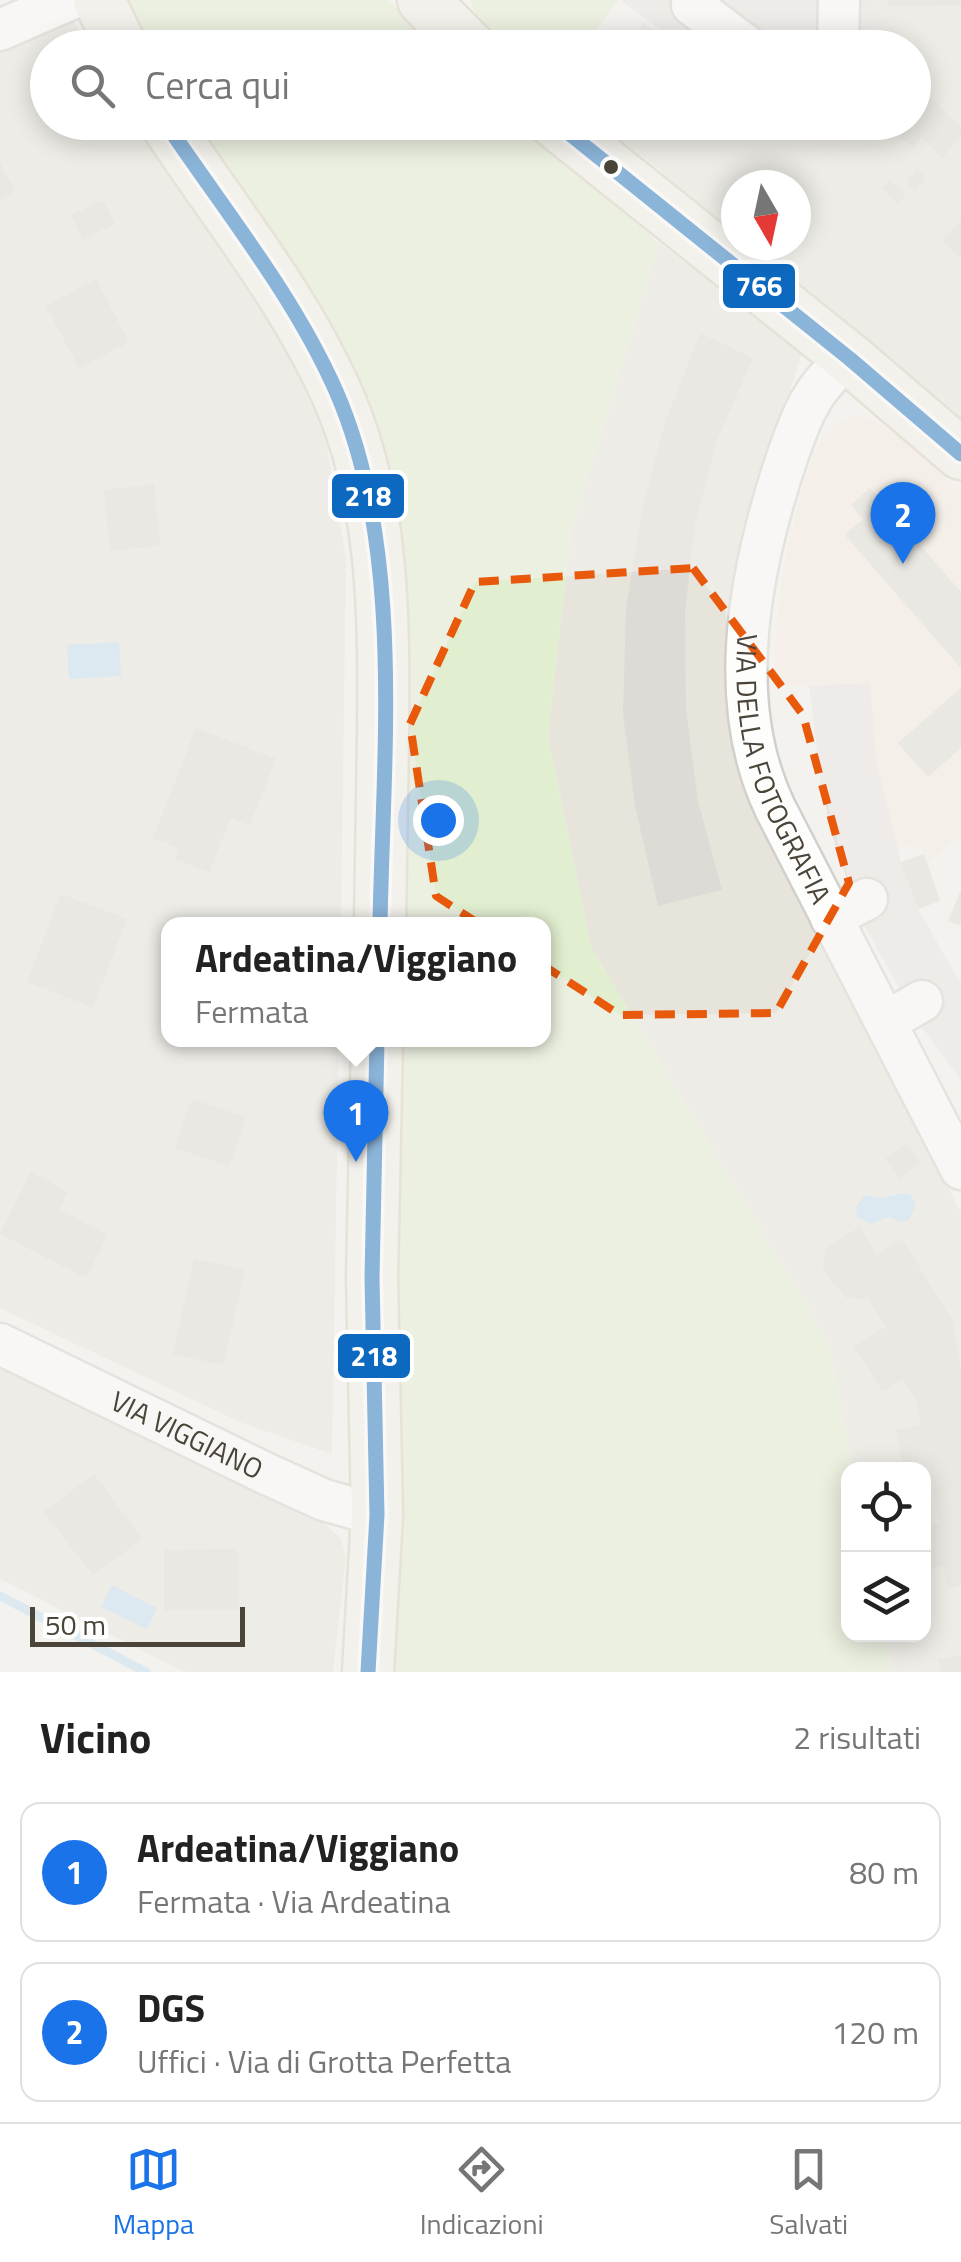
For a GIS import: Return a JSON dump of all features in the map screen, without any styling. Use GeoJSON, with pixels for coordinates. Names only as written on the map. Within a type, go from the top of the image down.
{"type":"FeatureCollection","features":[{"type":"Feature","properties":{"kind":"main road"},"geometry":{"type":"LineString","coordinates":[[99,0],[113,30]]}},
{"type":"Feature","properties":{"kind":"main road"},"geometry":{"type":"LineString","coordinates":[[423,0],[453,30]]}},
{"type":"Feature","properties":{"kind":"main road"},"geometry":{"type":"LineString","coordinates":[[177,140],[290,308],[336,391],[358,451],[377,538],[384,614],[380,917]]}},
{"type":"Feature","properties":{"kind":"main road"},"geometry":{"type":"LineString","coordinates":[[576,140],[850,359],[961,454]]}},
{"type":"Feature","properties":{"kind":"main road"},"geometry":{"type":"LineString","coordinates":[[368,1672],[377,1515],[372,1259],[377,1047]]}},
{"type":"Feature","properties":{"kind":"street"},"geometry":{"type":"LineString","coordinates":[[0,30],[69,0]]}},
{"type":"Feature","properties":{"kind":"street"},"geometry":{"type":"LineString","coordinates":[[695,0],[692,5],[725,30]]}},
{"type":"Feature","properties":{"kind":"street"},"geometry":{"type":"LineString","coordinates":[[839,30],[840,0]]}},
{"type":"Feature","properties":{"kind":"street","name":"VIA DELLA FOTOGRAFIA"},"geometry":{"type":"LineString","coordinates":[[850,359],[821,384],[808,404],[761,548],[747,652],[752,735],[760,772],[786,832],[961,1169]]}},
{"type":"Feature","properties":{"kind":"street"},"geometry":{"type":"LineString","coordinates":[[831,918],[867,899]]}},
{"type":"Feature","properties":{"kind":"street"},"geometry":{"type":"LineString","coordinates":[[886,1022],[922,1001]]}},
{"type":"Feature","properties":{"kind":"street","name":"VIA VIGGIANO"},"geometry":{"type":"LineString","coordinates":[[0,1344],[324,1500],[377,1515]]}},
{"type":"Feature","properties":{"kind":"highlighted area"},"geometry":{"type":"Polygon","coordinates":[[[693,568],[803,715],[849,883],[776,1013],[620,1015],[436,896],[410,724],[475,582],[693,568]]]}},
{"type":"Feature","properties":{"kind":"shaded area"},"geometry":{"type":"Polygon","coordinates":[[[621,0],[876,0],[877,30],[661,30],[621,0]]]}},
{"type":"Feature","properties":{"kind":"shaded area"},"geometry":{"type":"Polygon","coordinates":[[[876,0],[961,0],[961,437],[901,381],[754,260],[811,260],[811,170],[721,170],[721,233],[688,206],[660,170],[620,140],[804,140],[830,159],[845,140],[931,140],[931,30],[877,30],[876,0]]]}},
{"type":"Feature","properties":{"kind":"shaded area"},"geometry":{"type":"Polygon","coordinates":[[[71,16],[79,30],[39,30],[71,16]]]}},
{"type":"Feature","properties":{"kind":"shaded area"},"geometry":{"type":"Polygon","coordinates":[[[30,34],[30,140],[147,140],[287,351],[325,436],[346,559],[341,917],[161,917],[161,1047],[339,1047],[332,1454],[242,1423],[0,1308],[0,47],[30,34]]]}},
{"type":"Feature","properties":{"kind":"shaded area"},"geometry":{"type":"Polygon","coordinates":[[[805,140],[845,140],[830,159],[805,140]]]}},
{"type":"Feature","properties":{"kind":"shaded area"},"geometry":{"type":"Polygon","coordinates":[[[659,243],[803,349],[726,613],[726,707],[746,792],[961,1213],[961,1672],[893,1672],[887,1642],[931,1642],[931,1462],[852,1462],[828,1342],[591,947],[548,736],[571,531],[659,243]]]}},
{"type":"Feature","properties":{"kind":"shaded area"},"geometry":{"type":"Polygon","coordinates":[[[853,417],[865,417],[907,440],[961,493],[961,834],[927,864],[922,847],[895,846],[876,761],[869,684],[775,686],[775,640],[784,563],[802,490],[825,434],[853,417]]]}},
{"type":"Feature","properties":{"kind":"shaded area"},"geometry":{"type":"Polygon","coordinates":[[[870,683],[876,761],[901,862],[918,909],[961,984],[961,1080],[919,1023],[861,920],[822,791],[809,686],[870,683]]]}},
{"type":"Feature","properties":{"kind":"shaded area"},"geometry":{"type":"Polygon","coordinates":[[[0,1363],[319,1519],[341,1539],[346,1557],[333,1672],[185,1672],[0,1579],[0,1363]]]}},
{"type":"Feature","properties":{"kind":"green space"},"geometry":{"type":"Polygon","coordinates":[[[116,0],[388,0],[419,30],[132,30],[116,0]]]}},
{"type":"Feature","properties":{"kind":"green space"},"geometry":{"type":"Polygon","coordinates":[[[470,0],[618,0],[596,30],[490,30],[478,19],[470,0]]]}},
{"type":"Feature","properties":{"kind":"green space"},"geometry":{"type":"Polygon","coordinates":[[[205,140],[539,140],[659,243],[571,531],[548,736],[591,947],[828,1342],[852,1462],[841,1462],[841,1642],[887,1642],[893,1672],[383,1672],[399,1047],[551,1047],[551,917],[400,917],[373,428],[318,303],[205,140]]]}},
{"type":"Feature","properties":{"kind":"water"},"geometry":{"type":"Polygon","coordinates":[[[119,642],[121,676],[69,679],[67,645],[119,642]]]}},
{"type":"Feature","properties":{"kind":"water"},"geometry":{"type":"Polygon","coordinates":[[[865,1195],[881,1198],[911,1195],[916,1205],[909,1220],[900,1222],[890,1217],[870,1224],[857,1216],[856,1207],[865,1195]]]}},
{"type":"Feature","properties":{"kind":"water"},"geometry":{"type":"Polygon","coordinates":[[[112,1585],[157,1608],[147,1629],[101,1607],[112,1585]]]}},
{"type":"Feature","properties":{"kind":"building"},"geometry":{"type":"Polygon","coordinates":[[[888,0],[961,0],[961,5],[888,6],[888,0]]]}},
{"type":"Feature","properties":{"kind":"building"},"geometry":{"type":"Polygon","coordinates":[[[931,99],[961,126],[961,135],[942,158],[924,140],[931,140],[931,99]]]}},
{"type":"Feature","properties":{"kind":"building"},"geometry":{"type":"Polygon","coordinates":[[[903,140],[919,140],[914,148],[903,140]]]}},
{"type":"Feature","properties":{"kind":"building"},"geometry":{"type":"Polygon","coordinates":[[[0,163],[15,191],[0,199],[0,163]]]}},
{"type":"Feature","properties":{"kind":"building"},"geometry":{"type":"Polygon","coordinates":[[[917,169],[927,179],[915,191],[905,181],[917,169]]]}},
{"type":"Feature","properties":{"kind":"building"},"geometry":{"type":"Polygon","coordinates":[[[890,180],[906,195],[898,203],[882,188],[890,180]]]}},
{"type":"Feature","properties":{"kind":"building"},"geometry":{"type":"Polygon","coordinates":[[[103,200],[115,224],[83,239],[71,215],[103,200]]]}},
{"type":"Feature","properties":{"kind":"building"},"geometry":{"type":"Polygon","coordinates":[[[961,220],[961,258],[942,242],[961,220]]]}},
{"type":"Feature","properties":{"kind":"building"},"geometry":{"type":"Polygon","coordinates":[[[96,279],[129,342],[79,368],[46,306],[96,279]]]}},
{"type":"Feature","properties":{"kind":"building"},"geometry":{"type":"Polygon","coordinates":[[[700,333],[753,358],[717,440],[695,524],[685,612],[686,710],[698,801],[722,890],[658,906],[635,806],[623,713],[626,608],[642,509],[665,423],[700,333]]]}},
{"type":"Feature","properties":{"kind":"building"},"geometry":{"type":"Polygon","coordinates":[[[154,484],[160,546],[110,551],[104,490],[154,484]]]}},
{"type":"Feature","properties":{"kind":"building"},"geometry":{"type":"Polygon","coordinates":[[[870,488],[961,592],[961,668],[845,535],[863,519],[851,505],[870,488]]]}},
{"type":"Feature","properties":{"kind":"building"},"geometry":{"type":"Polygon","coordinates":[[[961,688],[961,748],[928,777],[898,743],[961,688]]]}},
{"type":"Feature","properties":{"kind":"building"},"geometry":{"type":"Polygon","coordinates":[[[196,728],[276,759],[250,825],[231,818],[209,872],[175,859],[179,848],[153,838],[196,728]]]}},
{"type":"Feature","properties":{"kind":"building"},"geometry":{"type":"Polygon","coordinates":[[[924,854],[940,901],[918,909],[901,862],[924,854]]]}},
{"type":"Feature","properties":{"kind":"building"},"geometry":{"type":"Polygon","coordinates":[[[961,890],[961,926],[948,921],[961,890]]]}},
{"type":"Feature","properties":{"kind":"building"},"geometry":{"type":"Polygon","coordinates":[[[61,894],[127,919],[93,1007],[27,982],[61,894]]]}},
{"type":"Feature","properties":{"kind":"building"},"geometry":{"type":"Polygon","coordinates":[[[192,1099],[246,1117],[229,1166],[175,1148],[192,1099]]]}},
{"type":"Feature","properties":{"kind":"building"},"geometry":{"type":"Polygon","coordinates":[[[906,1144],[920,1163],[900,1179],[885,1159],[906,1144]]]}},
{"type":"Feature","properties":{"kind":"building"},"geometry":{"type":"Polygon","coordinates":[[[31,1172],[68,1192],[59,1209],[108,1235],[86,1278],[0,1234],[31,1172]]]}},
{"type":"Feature","properties":{"kind":"building"},"geometry":{"type":"Polygon","coordinates":[[[860,1227],[876,1255],[902,1239],[952,1320],[961,1370],[961,1586],[948,1588],[944,1566],[931,1569],[931,1525],[939,1523],[931,1462],[902,1462],[896,1430],[921,1425],[916,1400],[903,1379],[882,1391],[854,1346],[886,1327],[869,1299],[846,1298],[823,1269],[826,1248],[860,1227]]]}},
{"type":"Feature","properties":{"kind":"building"},"geometry":{"type":"Polygon","coordinates":[[[194,1259],[245,1270],[223,1365],[173,1354],[194,1259]]]}},
{"type":"Feature","properties":{"kind":"building"},"geometry":{"type":"Polygon","coordinates":[[[94,1474],[142,1539],[93,1575],[44,1512],[94,1474]]]}},
{"type":"Feature","properties":{"kind":"building"},"geometry":{"type":"Polygon","coordinates":[[[238,1549],[238,1610],[164,1610],[164,1550],[238,1549]]]}},
{"type":"Feature","properties":{"kind":"building"},"geometry":{"type":"Polygon","coordinates":[[[961,1655],[961,1672],[941,1672],[938,1659],[961,1655]]]}},
{"type":"Feature","properties":{"kind":"waterway"},"geometry":{"type":"LineString","coordinates":[[0,1596],[146,1672]]}},
{"type":"Feature","properties":{"kind":"transit line","name":"218"},"geometry":{"type":"LineString","coordinates":[[178,140],[299,320],[336,391],[358,452],[372,517],[385,653],[380,917]]}},
{"type":"Feature","properties":{"kind":"transit line","name":"766"},"geometry":{"type":"LineString","coordinates":[[577,140],[850,359],[961,454]]}},
{"type":"Feature","properties":{"kind":"transit line","name":"218"},"geometry":{"type":"LineString","coordinates":[[368,1672],[377,1515],[372,1278],[377,1047]]}},
{"type":"Feature","properties":{"kind":"place","name":"DGS"},"geometry":{"type":"Point","coordinates":[903,564]}},
{"type":"Feature","properties":{"kind":"place","name":"Ardeatina/Viggiano"},"geometry":{"type":"Point","coordinates":[356,1162]}}]}
